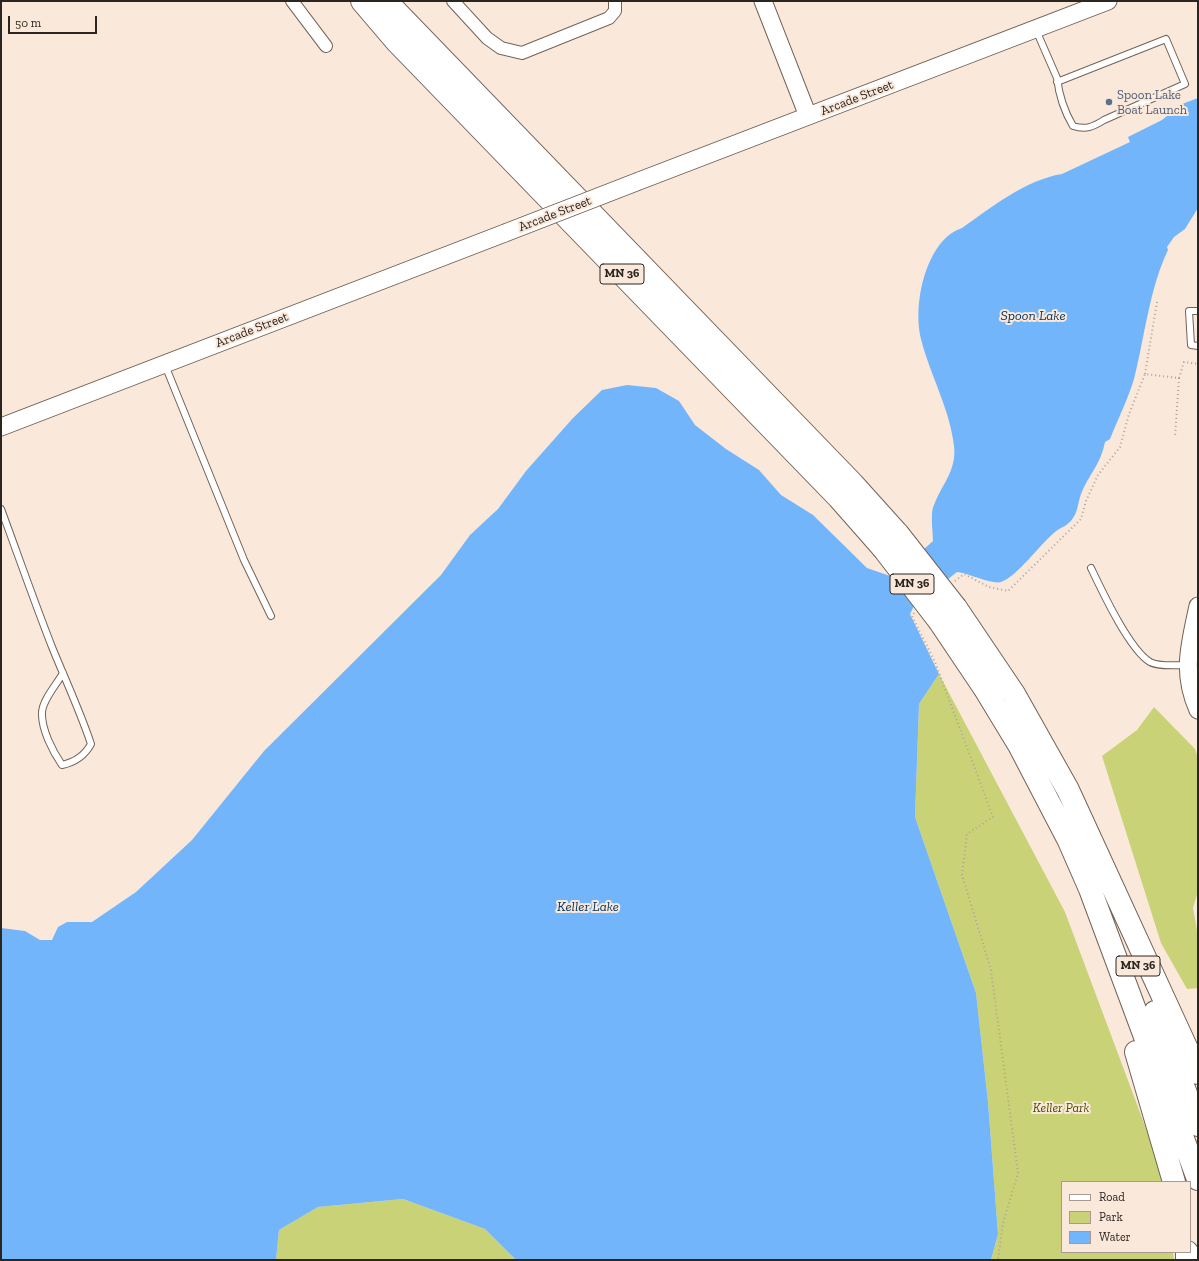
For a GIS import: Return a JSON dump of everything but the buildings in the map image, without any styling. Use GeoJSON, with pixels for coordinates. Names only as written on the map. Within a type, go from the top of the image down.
{"type":"FeatureCollection","features":[{"type":"Feature","properties":{"kind":"highway","name":"MN 36"},"geometry":{"type":"LineString","coordinates":[[362,1],[396,42],[839,498],[890,541]]}},
{"type":"Feature","properties":{"kind":"highway","name":"MN 36"},"geometry":{"type":"LineString","coordinates":[[386,1],[853,484],[890,541],[948,615],[1014,694],[1037,732],[1076,807],[1198,1125]]}},
{"type":"Feature","properties":{"kind":"highway","name":"MN 36"},"geometry":{"type":"LineString","coordinates":[[948,615],[986,689],[1019,745],[1069,841],[1090,889],[1198,1179]]}},
{"type":"Feature","properties":{"kind":"highway"},"geometry":{"type":"LineString","coordinates":[[1076,807],[1198,1073]]}},
{"type":"Feature","properties":{"kind":"highway"},"geometry":{"type":"LineString","coordinates":[[1090,889],[1174,1181]]}},
{"type":"Feature","properties":{"kind":"street"},"geometry":{"type":"LineString","coordinates":[[292,1],[326,46]]}},
{"type":"Feature","properties":{"kind":"street"},"geometry":{"type":"LineString","coordinates":[[453,1],[487,38],[501,48],[522,53],[609,18],[614,11],[615,1]]}},
{"type":"Feature","properties":{"kind":"street"},"geometry":{"type":"LineString","coordinates":[[763,1],[808,116]]}},
{"type":"Feature","properties":{"kind":"street","name":"Arcade Street"},"geometry":{"type":"LineString","coordinates":[[1,426],[1108,1]]}},
{"type":"Feature","properties":{"kind":"street"},"geometry":{"type":"LineString","coordinates":[[1198,606],[1188,649],[1187,665],[1188,681],[1198,710]]}},
{"type":"Feature","properties":{"kind":"lane"},"geometry":{"type":"LineString","coordinates":[[1036,29],[1057,82],[1065,113],[1073,126],[1083,129],[1093,127],[1104,120],[1184,84],[1166,39],[1057,82]]}},
{"type":"Feature","properties":{"kind":"lane"},"geometry":{"type":"LineString","coordinates":[[1198,310],[1189,310],[1191,345],[1198,346]]}},
{"type":"Feature","properties":{"kind":"lane"},"geometry":{"type":"LineString","coordinates":[[165,364],[244,560],[271,616]]}},
{"type":"Feature","properties":{"kind":"lane"},"geometry":{"type":"LineString","coordinates":[[1,509],[91,744],[85,754],[68,764],[62,765],[57,758],[44,727],[42,712],[46,701],[63,673]]}},
{"type":"Feature","properties":{"kind":"lane"},"geometry":{"type":"LineString","coordinates":[[1091,568],[1110,607],[1138,651],[1151,663],[1187,665]]}},
{"type":"Feature","properties":{"kind":"path"},"geometry":{"type":"LineString","coordinates":[[964,574],[989,587],[1008,591],[1081,519],[1086,501],[1098,475],[1120,447],[1129,414],[1145,374],[1157,302]]}},
{"type":"Feature","properties":{"kind":"path"},"geometry":{"type":"LineString","coordinates":[[1174,437],[1179,378],[1184,362],[1198,364]]}},
{"type":"Feature","properties":{"kind":"path"},"geometry":{"type":"LineString","coordinates":[[1145,374],[1179,378]]}},
{"type":"Feature","properties":{"kind":"path"},"geometry":{"type":"LineString","coordinates":[[916,610],[912,616],[935,662],[993,817],[967,834],[962,875],[990,970],[1018,1173],[1002,1223],[998,1260]]}},
{"type":"Feature","properties":{"kind":"green space","name":"Keller Park"},"geometry":{"type":"Polygon","coordinates":[[[939,674],[1065,912],[1166,1181],[1061,1181],[1061,1253],[1173,1253],[1174,1260],[991,1260],[998,1234],[988,1102],[976,993],[915,817],[919,704],[939,674]]]}},
{"type":"Feature","properties":{"kind":"green space"},"geometry":{"type":"Polygon","coordinates":[[[1154,707],[1195,749],[1198,758],[1198,891],[1193,908],[1198,936],[1198,988],[1187,989],[1161,943],[1102,756],[1137,730],[1154,707]]]}},
{"type":"Feature","properties":{"kind":"green space"},"geometry":{"type":"Polygon","coordinates":[[[403,1199],[485,1229],[516,1260],[276,1260],[279,1230],[318,1207],[403,1199]]]}},
{"type":"Feature","properties":{"kind":"water","name":"Keller Lake"},"geometry":{"type":"Polygon","coordinates":[[[1198,98],[1198,208],[1185,229],[1174,237],[1167,247],[1168,250],[1156,281],[1132,386],[1110,439],[1105,442],[1097,464],[1084,487],[1075,515],[1069,523],[1057,530],[1008,579],[1001,582],[992,582],[957,572],[914,606],[910,614],[939,674],[919,704],[915,817],[976,993],[988,1102],[998,1234],[991,1260],[516,1260],[485,1229],[403,1199],[318,1207],[279,1230],[276,1260],[1,1260],[1,928],[25,931],[40,940],[52,940],[58,927],[67,922],[92,922],[136,892],[192,840],[264,751],[441,575],[470,535],[498,509],[526,471],[573,418],[602,390],[627,385],[656,388],[679,401],[695,425],[726,449],[759,470],[781,495],[813,515],[867,568],[893,577],[933,541],[933,508],[951,470],[954,455],[952,432],[921,339],[918,319],[921,287],[927,268],[937,249],[947,236],[962,228],[1009,195],[1035,182],[1062,174],[1130,142],[1128,137],[1162,120],[1182,104],[1198,98]]]}},
{"type":"Feature","properties":{"kind":"place","name":"Spoon Lake Boat Launch"},"geometry":{"type":"Point","coordinates":[1109,102]}},
{"type":"Feature","properties":{"kind":"water label","name":"Spoon Lake"},"geometry":{"type":"Point","coordinates":[1033,316]}}]}
